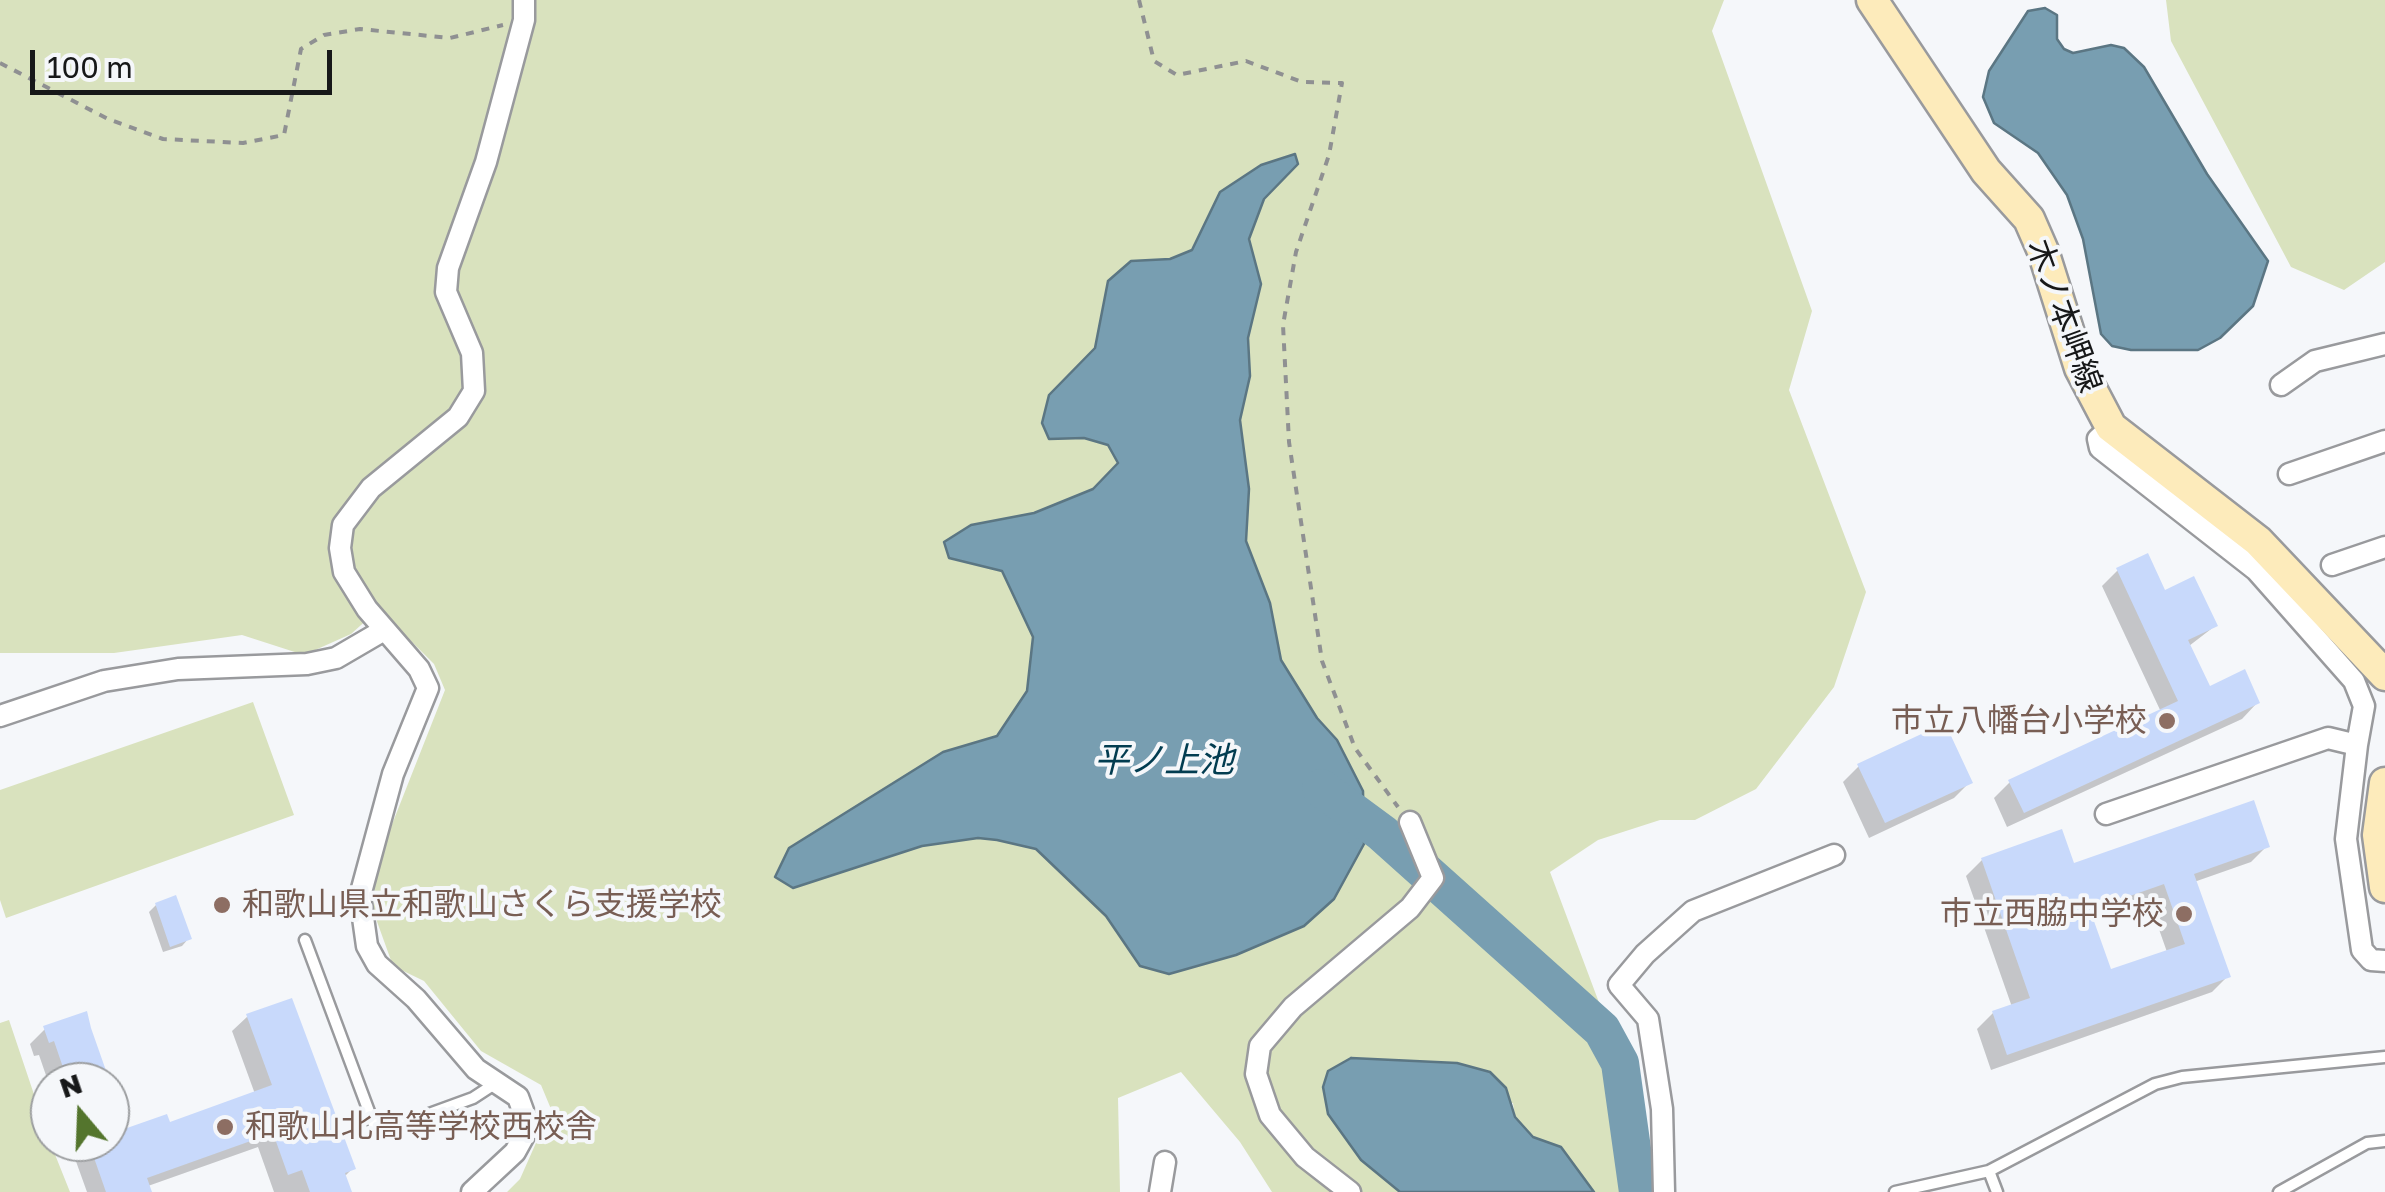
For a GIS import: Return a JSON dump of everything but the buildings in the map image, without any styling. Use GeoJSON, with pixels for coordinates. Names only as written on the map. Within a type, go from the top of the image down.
{"type":"FeatureCollection","features":[{"type":"Feature","properties":{"kind":"main road","name":"木ノ本岬線"},"geometry":{"type":"LineString","coordinates":[[1872,0],[1986,171],[2029,219],[2080,368],[2111,427],[2258,541],[2385,674]]}},
{"type":"Feature","properties":{"kind":"main road"},"geometry":{"type":"LineString","coordinates":[[2385,783],[2378,835],[2385,887]]}},
{"type":"Feature","properties":{"kind":"street"},"geometry":{"type":"LineString","coordinates":[[472,1192],[515,1152],[526,1132],[518,1097],[476,1069],[416,1000],[377,964],[361,924],[360,896],[393,774],[427,697],[419,669],[384,630],[344,572],[343,526],[371,488],[458,417],[474,391],[472,354],[446,292],[448,268],[486,162],[524,10]]}},
{"type":"Feature","properties":{"kind":"street"},"geometry":{"type":"LineString","coordinates":[[2281,385],[2315,362],[2385,344]]}},
{"type":"Feature","properties":{"kind":"street"},"geometry":{"type":"LineString","coordinates":[[2111,427],[2098,439],[2100,448],[2256,570],[2354,682],[2364,706],[2346,839],[2362,950],[2370,960],[2385,961]]}},
{"type":"Feature","properties":{"kind":"street"},"geometry":{"type":"LineString","coordinates":[[2289,474],[2385,441]]}},
{"type":"Feature","properties":{"kind":"street"},"geometry":{"type":"LineString","coordinates":[[2332,565],[2385,547]]}},
{"type":"Feature","properties":{"kind":"street"},"geometry":{"type":"LineString","coordinates":[[0,716],[104,681],[178,668],[307,664],[336,658],[384,630]]}},
{"type":"Feature","properties":{"kind":"street"},"geometry":{"type":"LineString","coordinates":[[2106,814],[2328,738],[2357,745]]}},
{"type":"Feature","properties":{"kind":"street"},"geometry":{"type":"LineString","coordinates":[[1350,1192],[1305,1157],[1270,1115],[1256,1074],[1260,1046],[1293,1007],[1410,908],[1434,878],[1410,822]]}},
{"type":"Feature","properties":{"kind":"street"},"geometry":{"type":"LineString","coordinates":[[1664,1192],[1662,1109],[1648,1019],[1620,985],[1644,954],[1693,911],[1834,855]]}},
{"type":"Feature","properties":{"kind":"street"},"geometry":{"type":"LineString","coordinates":[[1160,1192],[1165,1162]]}},
{"type":"Feature","properties":{"kind":"lane"},"geometry":{"type":"LineString","coordinates":[[305,940],[377,1133],[473,1098],[496,1083]]}},
{"type":"Feature","properties":{"kind":"lane"},"geometry":{"type":"LineString","coordinates":[[1895,1192],[1990,1171],[2155,1084],[2182,1077],[2385,1056]]}},
{"type":"Feature","properties":{"kind":"lane"},"geometry":{"type":"LineString","coordinates":[[2279,1192],[2367,1143],[2385,1141]]}},
{"type":"Feature","properties":{"kind":"lane"},"geometry":{"type":"LineString","coordinates":[[1990,1171],[1998,1192]]}},
{"type":"Feature","properties":{"kind":"path"},"geometry":{"type":"LineString","coordinates":[[1139,0],[1154,60],[1177,75],[1246,61],[1302,82],[1342,83],[1329,155],[1296,252],[1283,325],[1289,442],[1322,661],[1354,748],[1410,822]]}},
{"type":"Feature","properties":{"kind":"path"},"geometry":{"type":"LineString","coordinates":[[0,62],[108,120],[163,139],[243,144],[284,135],[301,49],[324,35],[360,29],[450,38],[524,10]]}},
{"type":"Feature","properties":{"kind":"green space"},"geometry":{"type":"Polygon","coordinates":[[[0,0],[1724,0],[1712,31],[1812,311],[1789,390],[1866,592],[1834,687],[1756,789],[1695,820],[1660,820],[1598,840],[1550,872],[1642,1117],[1636,1192],[1594,1192],[1561,1148],[1533,1137],[1515,1117],[1513,1103],[1328,1114],[1361,1160],[1400,1192],[1272,1192],[1240,1142],[1181,1072],[1118,1098],[1120,1192],[507,1192],[520,1179],[551,1109],[541,1085],[481,1051],[424,981],[393,966],[375,916],[372,889],[389,832],[445,690],[434,664],[379,609],[351,634],[304,655],[242,635],[114,653],[0,653],[0,0]],[[1298,164],[1220,192],[1192,250],[1170,259],[1131,261],[1102,320],[1095,348],[1050,439],[1084,438],[1109,445],[1118,462],[1093,489],[1034,513],[971,525],[949,559],[1002,571],[1033,637],[1027,691],[997,736],[942,752],[789,848],[793,888],[922,846],[978,838],[997,840],[1036,849],[1106,916],[1140,966],[1364,844],[1362,819],[1337,740],[1317,718],[1281,660],[1270,603],[1246,541],[1249,489],[1240,420],[1250,376],[1248,338],[1261,284],[1249,239],[1264,199],[1298,164]]]}},
{"type":"Feature","properties":{"kind":"green space"},"geometry":{"type":"Polygon","coordinates":[[[2166,0],[2385,0],[2385,262],[2344,290],[2291,267],[2171,41],[2166,0]]]}},
{"type":"Feature","properties":{"kind":"green space"},"geometry":{"type":"Polygon","coordinates":[[[253,702],[294,815],[6,918],[0,900],[0,790],[253,702]]]}},
{"type":"Feature","properties":{"kind":"green space"},"geometry":{"type":"Polygon","coordinates":[[[9,1020],[30,1082],[30,1162],[58,1162],[70,1192],[0,1192],[0,1023],[9,1020]]]}},
{"type":"Feature","properties":{"kind":"water"},"geometry":{"type":"Polygon","coordinates":[[[2045,8],[2057,15],[2057,39],[2064,49],[2073,53],[2111,45],[2124,48],[2144,67],[2207,174],[2268,261],[2253,306],[2220,338],[2198,350],[2131,350],[2112,346],[2101,334],[2083,239],[2067,195],[2038,153],[1994,123],[1983,97],[1989,71],[2028,11],[2045,8]]]}},
{"type":"Feature","properties":{"kind":"water","name":"平ノ上池"},"geometry":{"type":"Polygon","coordinates":[[[1295,154],[1298,164],[1264,199],[1249,239],[1261,284],[1248,338],[1250,376],[1240,420],[1249,489],[1246,541],[1270,603],[1281,660],[1317,718],[1337,740],[1363,791],[1364,844],[1334,899],[1304,926],[1236,955],[1169,974],[1140,966],[1106,916],[1036,849],[978,838],[922,846],[793,888],[775,877],[789,848],[943,752],[997,736],[1027,691],[1033,637],[1002,571],[949,558],[944,542],[971,525],[1034,513],[1093,489],[1118,463],[1108,445],[1084,438],[1049,439],[1042,423],[1049,395],[1095,348],[1108,281],[1131,261],[1170,259],[1192,250],[1220,192],[1261,165],[1295,154]]]}},
{"type":"Feature","properties":{"kind":"water"},"geometry":{"type":"Polygon","coordinates":[[[1351,1058],[1457,1063],[1490,1072],[1506,1088],[1515,1117],[1533,1137],[1561,1147],[1594,1192],[1400,1192],[1361,1160],[1328,1114],[1323,1087],[1328,1071],[1351,1058]]]}},
{"type":"Feature","properties":{"kind":"waterway","name":"平ノ上池"},"geometry":{"type":"LineString","coordinates":[[1321,788],[1382,833],[1602,1030],[1620,1063],[1638,1192]]}},
{"type":"Feature","properties":{"kind":"place","name":"市立八幡台小学校"},"geometry":{"type":"Point","coordinates":[2167,721]}},
{"type":"Feature","properties":{"kind":"place","name":"和歌山県立和歌山さくら支援学校"},"geometry":{"type":"Point","coordinates":[222,905]}},
{"type":"Feature","properties":{"kind":"place","name":"市立西脇中学校"},"geometry":{"type":"Point","coordinates":[2184,914]}},
{"type":"Feature","properties":{"kind":"place","name":"和歌山北高等学校西校舎"},"geometry":{"type":"Point","coordinates":[225,1127]}}]}
